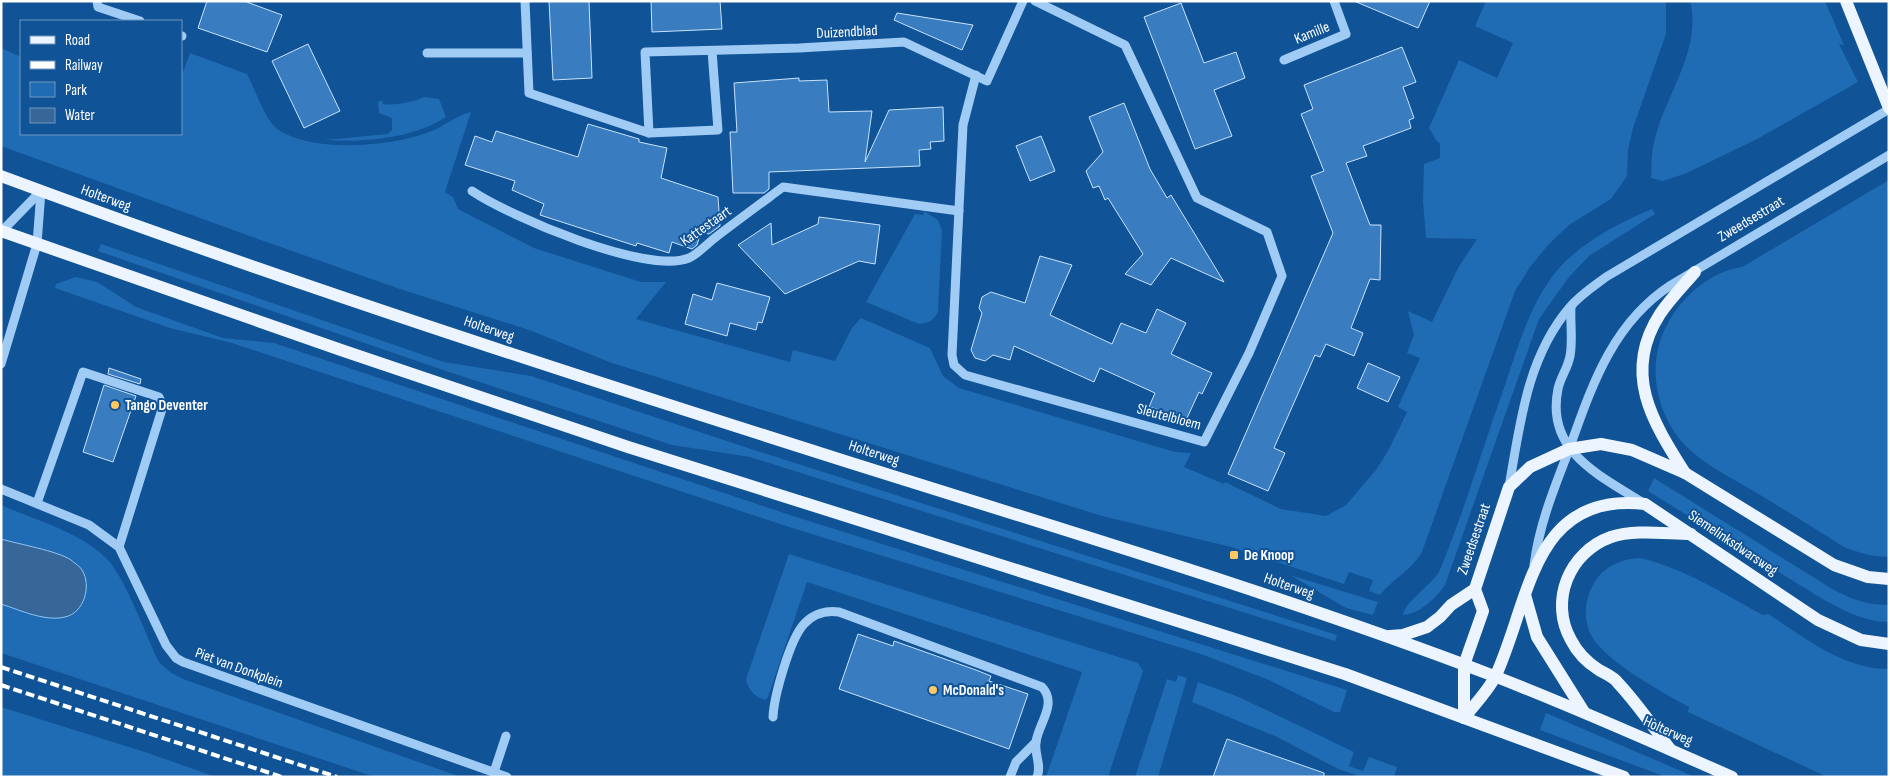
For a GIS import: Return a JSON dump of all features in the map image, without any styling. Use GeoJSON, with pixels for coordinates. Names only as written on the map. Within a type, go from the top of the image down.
{"type":"FeatureCollection","features":[{"type":"Feature","properties":{"kind":"main road"},"geometry":{"type":"LineString","coordinates":[[1846,1],[1889,108]]}},
{"type":"Feature","properties":{"kind":"main road","name":"Holterweg"},"geometry":{"type":"LineString","coordinates":[[1,176],[93,211],[514,354],[1258,592],[1385,636],[1584,712],[1732,777]]}},
{"type":"Feature","properties":{"kind":"main road"},"geometry":{"type":"LineString","coordinates":[[1,231],[628,447],[982,560],[1218,632],[1344,674],[1624,777]]}},
{"type":"Feature","properties":{"kind":"main road"},"geometry":{"type":"LineString","coordinates":[[1685,473],[1649,411],[1642,367],[1650,331],[1661,312],[1695,272]]}},
{"type":"Feature","properties":{"kind":"main road"},"geometry":{"type":"LineString","coordinates":[[1509,487],[1530,467],[1569,449],[1601,444],[1618,446],[1632,450],[1685,473],[1834,565],[1868,577],[1889,579]]}},
{"type":"Feature","properties":{"kind":"main road","name":"Zweedsestraat"},"geometry":{"type":"LineString","coordinates":[[1464,718],[1464,665],[1483,611],[1475,589],[1509,487]]}},
{"type":"Feature","properties":{"kind":"main road","name":"Zweedsestraat"},"geometry":{"type":"LineString","coordinates":[[1464,718],[1496,677],[1533,571],[1559,530],[1584,512],[1600,505],[1621,502],[1645,504]]}},
{"type":"Feature","properties":{"kind":"main road","name":"Siemelinksdwarsweg"},"geometry":{"type":"LineString","coordinates":[[1645,504],[1818,620],[1861,640],[1889,644]]}},
{"type":"Feature","properties":{"kind":"main road"},"geometry":{"type":"LineString","coordinates":[[1671,750],[1617,681],[1597,669],[1580,654],[1564,625],[1563,593],[1576,562],[1598,543],[1626,534],[1691,534]]}},
{"type":"Feature","properties":{"kind":"main road"},"geometry":{"type":"LineString","coordinates":[[1385,636],[1403,635],[1423,629],[1440,617],[1451,605],[1475,589]]}},
{"type":"Feature","properties":{"kind":"main road"},"geometry":{"type":"LineString","coordinates":[[1525,595],[1536,637],[1584,712]]}},
{"type":"Feature","properties":{"kind":"street"},"geometry":{"type":"LineString","coordinates":[[97,1],[98,7],[137,20]]}},
{"type":"Feature","properties":{"kind":"street"},"geometry":{"type":"LineString","coordinates":[[525,1],[529,93],[649,133],[718,130],[712,51]]}},
{"type":"Feature","properties":{"kind":"street"},"geometry":{"type":"LineString","coordinates":[[976,75],[986,82],[1023,1]]}},
{"type":"Feature","properties":{"kind":"street","name":"Sleutelbloem"},"geometry":{"type":"LineString","coordinates":[[976,75],[964,125],[958,210],[952,355],[954,365],[965,375],[1204,442],[1249,353],[1282,276],[1266,232],[1197,198],[1125,46],[1035,1]]}},
{"type":"Feature","properties":{"kind":"street","name":"Kamille"},"geometry":{"type":"LineString","coordinates":[[1284,60],[1346,34],[1334,1]]}},
{"type":"Feature","properties":{"kind":"street","name":"Duizendblad"},"geometry":{"type":"LineString","coordinates":[[649,133],[645,52],[712,51],[904,42],[976,75]]}},
{"type":"Feature","properties":{"kind":"street"},"geometry":{"type":"LineString","coordinates":[[427,53],[527,54]]}},
{"type":"Feature","properties":{"kind":"street","name":"Zweedsestraat"},"geometry":{"type":"LineString","coordinates":[[1509,487],[1523,403],[1544,344],[1571,306],[1613,273],[1889,108]]}},
{"type":"Feature","properties":{"kind":"street","name":"Zweedsestraat"},"geometry":{"type":"LineString","coordinates":[[1533,571],[1543,519],[1596,378],[1621,334],[1650,300],[1889,155]]}},
{"type":"Feature","properties":{"kind":"street","name":"Kattestaart"},"geometry":{"type":"LineString","coordinates":[[472,191],[492,204],[539,224],[609,250],[648,261],[688,258],[783,187],[958,210]]}},
{"type":"Feature","properties":{"kind":"street"},"geometry":{"type":"LineString","coordinates":[[1,231],[41,191]]}},
{"type":"Feature","properties":{"kind":"street"},"geometry":{"type":"LineString","coordinates":[[1,364],[37,244],[41,191]]}},
{"type":"Feature","properties":{"kind":"street"},"geometry":{"type":"LineString","coordinates":[[1569,449],[1557,421],[1556,405],[1558,387],[1570,356],[1571,306]]}},
{"type":"Feature","properties":{"kind":"street"},"geometry":{"type":"LineString","coordinates":[[37,503],[83,372],[159,396],[163,406],[119,547]]}},
{"type":"Feature","properties":{"kind":"street","name":"Siemelinksdwarsweg"},"geometry":{"type":"LineString","coordinates":[[1569,449],[1583,464],[1645,504]]}},
{"type":"Feature","properties":{"kind":"street","name":"Piet van Donkplein"},"geometry":{"type":"LineString","coordinates":[[1,489],[88,526],[119,547],[170,652],[183,662],[507,777]]}},
{"type":"Feature","properties":{"kind":"street"},"geometry":{"type":"LineString","coordinates":[[773,717],[774,700],[799,630],[816,615],[832,611],[839,612],[1039,685],[1046,693],[1049,704],[1036,742],[1016,762],[1010,777]]}},
{"type":"Feature","properties":{"kind":"street"},"geometry":{"type":"LineString","coordinates":[[494,772],[506,736]]}},
{"type":"Feature","properties":{"kind":"street"},"geometry":{"type":"LineString","coordinates":[[1036,742],[1040,770],[1037,777]]}},
{"type":"Feature","properties":{"kind":"green space"},"geometry":{"type":"Polygon","coordinates":[[[1486,1],[1666,1],[1666,34],[1633,128],[1628,150],[1627,176],[1611,199],[1569,225],[1548,245],[1530,267],[1515,291],[1422,552],[1413,564],[1380,595],[1369,591],[1373,580],[1349,572],[1344,584],[1231,547],[1102,516],[612,363],[529,330],[400,289],[1,146],[1,48],[20,57],[20,135],[182,135],[182,72],[190,53],[247,74],[272,124],[291,136],[310,142],[331,145],[353,145],[398,141],[434,130],[457,117],[471,112],[445,192],[453,197],[458,209],[534,248],[641,282],[666,282],[636,319],[790,362],[793,350],[835,361],[852,328],[861,318],[930,348],[943,376],[959,388],[1175,452],[1191,453],[1184,467],[1224,484],[1225,482],[1281,509],[1326,516],[1346,505],[1376,470],[1388,451],[1407,412],[1398,407],[1420,358],[1407,353],[1414,335],[1408,311],[1432,322],[1458,268],[1477,239],[1426,238],[1423,201],[1424,164],[1440,158],[1440,144],[1429,128],[1459,60],[1497,78],[1513,43],[1475,26],[1486,1]]]}},
{"type":"Feature","properties":{"kind":"green space"},"geometry":{"type":"Polygon","coordinates":[[[1690,1],[1825,1],[1844,45],[1839,44],[1858,82],[1757,139],[1687,173],[1663,181],[1651,178],[1652,151],[1657,130],[1679,76],[1691,39],[1690,1]]]}},
{"type":"Feature","properties":{"kind":"green space"},"geometry":{"type":"Polygon","coordinates":[[[424,97],[439,99],[446,117],[419,130],[388,138],[355,141],[325,140],[388,134],[392,130],[392,118],[379,113],[378,102],[382,100],[383,104],[398,104],[424,97]]]}},
{"type":"Feature","properties":{"kind":"green space"},"geometry":{"type":"Polygon","coordinates":[[[1889,180],[1889,557],[1866,554],[1844,547],[1698,457],[1678,437],[1669,423],[1662,407],[1656,374],[1660,341],[1667,325],[1680,305],[1698,287],[1730,269],[1742,267],[1889,180]]]}},
{"type":"Feature","properties":{"kind":"green space"},"geometry":{"type":"Polygon","coordinates":[[[1652,209],[1655,214],[1589,256],[1569,277],[1539,319],[1445,585],[1427,604],[1415,612],[1403,615],[1413,599],[1439,572],[1465,503],[1520,341],[1540,295],[1559,268],[1579,249],[1614,227],[1652,209]]]}},
{"type":"Feature","properties":{"kind":"green space"},"geometry":{"type":"Polygon","coordinates":[[[924,211],[938,220],[942,231],[938,311],[931,321],[919,324],[866,302],[915,214],[923,215],[924,211]]]}},
{"type":"Feature","properties":{"kind":"green space"},"geometry":{"type":"Polygon","coordinates":[[[101,244],[444,362],[531,376],[754,450],[1337,635],[1335,641],[750,457],[672,445],[440,369],[98,251],[101,244]]]}},
{"type":"Feature","properties":{"kind":"green space"},"geometry":{"type":"Polygon","coordinates":[[[76,277],[97,282],[136,307],[223,338],[274,343],[793,516],[1347,690],[1340,712],[1334,712],[1269,680],[1201,654],[789,527],[232,343],[170,328],[55,288],[56,284],[76,277]]]}},
{"type":"Feature","properties":{"kind":"green space"},"geometry":{"type":"Polygon","coordinates":[[[1654,478],[1834,590],[1861,601],[1889,605],[1889,622],[1861,617],[1819,597],[1648,491],[1654,478]]]}},
{"type":"Feature","properties":{"kind":"green space"},"geometry":{"type":"Polygon","coordinates":[[[1,505],[69,533],[104,556],[112,565],[127,591],[159,662],[170,672],[183,679],[461,777],[375,777],[1,653],[1,604],[45,617],[69,559],[1,539],[1,505]]]}},
{"type":"Feature","properties":{"kind":"green space"},"geometry":{"type":"Polygon","coordinates":[[[789,554],[1138,663],[1143,671],[1108,777],[1046,777],[1082,672],[807,582],[768,697],[765,700],[758,697],[748,686],[746,679],[789,554]]]}},
{"type":"Feature","properties":{"kind":"green space"},"geometry":{"type":"Polygon","coordinates":[[[1640,558],[1656,562],[1688,575],[1763,615],[1768,614],[1811,642],[1841,658],[1872,668],[1889,669],[1889,777],[1827,777],[1688,712],[1689,707],[1636,676],[1610,657],[1589,631],[1586,618],[1586,604],[1590,591],[1601,573],[1619,562],[1640,558]]]}},
{"type":"Feature","properties":{"kind":"green space"},"geometry":{"type":"Polygon","coordinates":[[[1290,575],[1378,602],[1373,615],[1346,608],[1290,575]]]}},
{"type":"Feature","properties":{"kind":"green space"},"geometry":{"type":"Polygon","coordinates":[[[1178,675],[1187,678],[1158,777],[1135,777],[1167,679],[1176,682],[1178,675]]]}},
{"type":"Feature","properties":{"kind":"green space"},"geometry":{"type":"Polygon","coordinates":[[[1198,682],[1239,697],[1354,752],[1349,766],[1363,771],[1369,757],[1397,767],[1394,777],[1362,777],[1338,769],[1277,737],[1192,702],[1198,682]]]}},
{"type":"Feature","properties":{"kind":"green space"},"geometry":{"type":"Polygon","coordinates":[[[1,707],[148,753],[216,777],[1,777],[1,707]]]}},
{"type":"Feature","properties":{"kind":"green space"},"geometry":{"type":"Polygon","coordinates":[[[1546,713],[1695,777],[1666,777],[1540,730],[1546,713]]]}},
{"type":"Feature","properties":{"kind":"water"},"geometry":{"type":"Polygon","coordinates":[[[1,539],[57,554],[71,560],[80,567],[85,576],[86,591],[77,610],[65,617],[49,618],[33,615],[1,604],[1,539]]]}},
{"type":"Feature","properties":{"kind":"building"},"geometry":{"type":"Polygon","coordinates":[[[207,1],[244,1],[282,15],[267,52],[198,28],[207,1]]]}},
{"type":"Feature","properties":{"kind":"building"},"geometry":{"type":"Polygon","coordinates":[[[549,1],[589,1],[592,78],[553,80],[549,1]]]}},
{"type":"Feature","properties":{"kind":"building"},"geometry":{"type":"Polygon","coordinates":[[[651,1],[720,1],[722,29],[652,32],[651,1]]]}},
{"type":"Feature","properties":{"kind":"building"},"geometry":{"type":"Polygon","coordinates":[[[1354,1],[1430,1],[1418,28],[1354,1]]]}},
{"type":"Feature","properties":{"kind":"building"},"geometry":{"type":"Polygon","coordinates":[[[1181,3],[1204,63],[1236,52],[1245,78],[1214,90],[1232,136],[1195,149],[1144,17],[1181,3]]]}},
{"type":"Feature","properties":{"kind":"building"},"geometry":{"type":"Polygon","coordinates":[[[897,13],[973,25],[962,50],[894,20],[897,13]]]}},
{"type":"Feature","properties":{"kind":"building"},"geometry":{"type":"Polygon","coordinates":[[[308,44],[340,111],[304,128],[272,61],[308,44]]]}},
{"type":"Feature","properties":{"kind":"building"},"geometry":{"type":"Polygon","coordinates":[[[1402,47],[1416,82],[1403,87],[1414,118],[1409,120],[1411,128],[1363,146],[1367,156],[1346,163],[1370,225],[1381,225],[1380,280],[1370,279],[1351,328],[1363,333],[1354,356],[1326,344],[1320,357],[1315,355],[1274,448],[1285,453],[1268,491],[1228,474],[1333,233],[1311,176],[1324,171],[1301,114],[1313,109],[1304,85],[1402,47]]]}},
{"type":"Feature","properties":{"kind":"building"},"geometry":{"type":"Polygon","coordinates":[[[799,78],[799,81],[827,80],[829,112],[872,111],[865,162],[889,110],[943,107],[944,141],[930,142],[931,149],[919,150],[920,166],[769,172],[769,189],[764,193],[733,193],[730,132],[737,132],[734,83],[799,78]]]}},
{"type":"Feature","properties":{"kind":"building"},"geometry":{"type":"Polygon","coordinates":[[[1124,103],[1150,169],[1167,198],[1171,195],[1224,282],[1171,258],[1151,285],[1125,274],[1143,254],[1108,198],[1105,200],[1099,186],[1093,188],[1086,171],[1103,152],[1089,117],[1124,103]]]}},
{"type":"Feature","properties":{"kind":"building"},"geometry":{"type":"Polygon","coordinates":[[[588,124],[639,139],[639,142],[667,148],[661,178],[718,197],[720,226],[709,234],[701,232],[697,245],[692,249],[672,242],[669,253],[637,243],[636,246],[540,215],[544,204],[512,190],[515,181],[465,165],[475,136],[492,142],[496,131],[578,157],[588,124]]]}},
{"type":"Feature","properties":{"kind":"building"},"geometry":{"type":"Polygon","coordinates":[[[1041,136],[1055,171],[1030,181],[1016,146],[1041,136]]]}},
{"type":"Feature","properties":{"kind":"building"},"geometry":{"type":"Polygon","coordinates":[[[819,217],[880,225],[875,264],[859,261],[785,294],[738,245],[771,223],[772,245],[818,224],[819,217]]]}},
{"type":"Feature","properties":{"kind":"building"},"geometry":{"type":"Polygon","coordinates":[[[1040,256],[1072,265],[1050,315],[1112,344],[1121,323],[1146,333],[1157,309],[1186,323],[1171,354],[1212,373],[1202,394],[1199,392],[1187,418],[1149,407],[1155,393],[1100,368],[1094,382],[1014,346],[1010,360],[993,355],[985,361],[975,358],[971,350],[982,313],[979,308],[982,297],[991,292],[1025,303],[1040,256]]]}},
{"type":"Feature","properties":{"kind":"building"},"geometry":{"type":"Polygon","coordinates":[[[717,283],[770,297],[762,323],[758,322],[756,330],[730,323],[727,336],[685,324],[693,294],[712,300],[717,283]]]}},
{"type":"Feature","properties":{"kind":"building"},"geometry":{"type":"Polygon","coordinates":[[[1368,363],[1400,377],[1388,402],[1357,388],[1368,363]]]}},
{"type":"Feature","properties":{"kind":"building"},"geometry":{"type":"Polygon","coordinates":[[[109,368],[141,379],[140,384],[108,374],[109,368]]]}},
{"type":"Feature","properties":{"kind":"building"},"geometry":{"type":"Polygon","coordinates":[[[104,385],[136,396],[113,462],[83,452],[104,385]]]}},
{"type":"Feature","properties":{"kind":"building"},"geometry":{"type":"Polygon","coordinates":[[[858,634],[893,646],[894,641],[976,670],[991,676],[989,681],[1028,694],[1009,749],[839,689],[858,634]]]}},
{"type":"Feature","properties":{"kind":"building"},"geometry":{"type":"Polygon","coordinates":[[[1227,739],[1324,773],[1324,777],[1213,777],[1227,739]]]}},
{"type":"Feature","properties":{"kind":"railway"},"geometry":{"type":"LineString","coordinates":[[1,667],[337,777]]}},
{"type":"Feature","properties":{"kind":"railway"},"geometry":{"type":"LineString","coordinates":[[1,685],[282,777]]}},
{"type":"Feature","properties":{"kind":"place","name":"Tango Deventer"},"geometry":{"type":"Point","coordinates":[115,405]}},
{"type":"Feature","properties":{"kind":"place","name":"De Knoop"},"geometry":{"type":"Point","coordinates":[1234,555]}},
{"type":"Feature","properties":{"kind":"place","name":"McDonald's"},"geometry":{"type":"Point","coordinates":[933,690]}}]}
